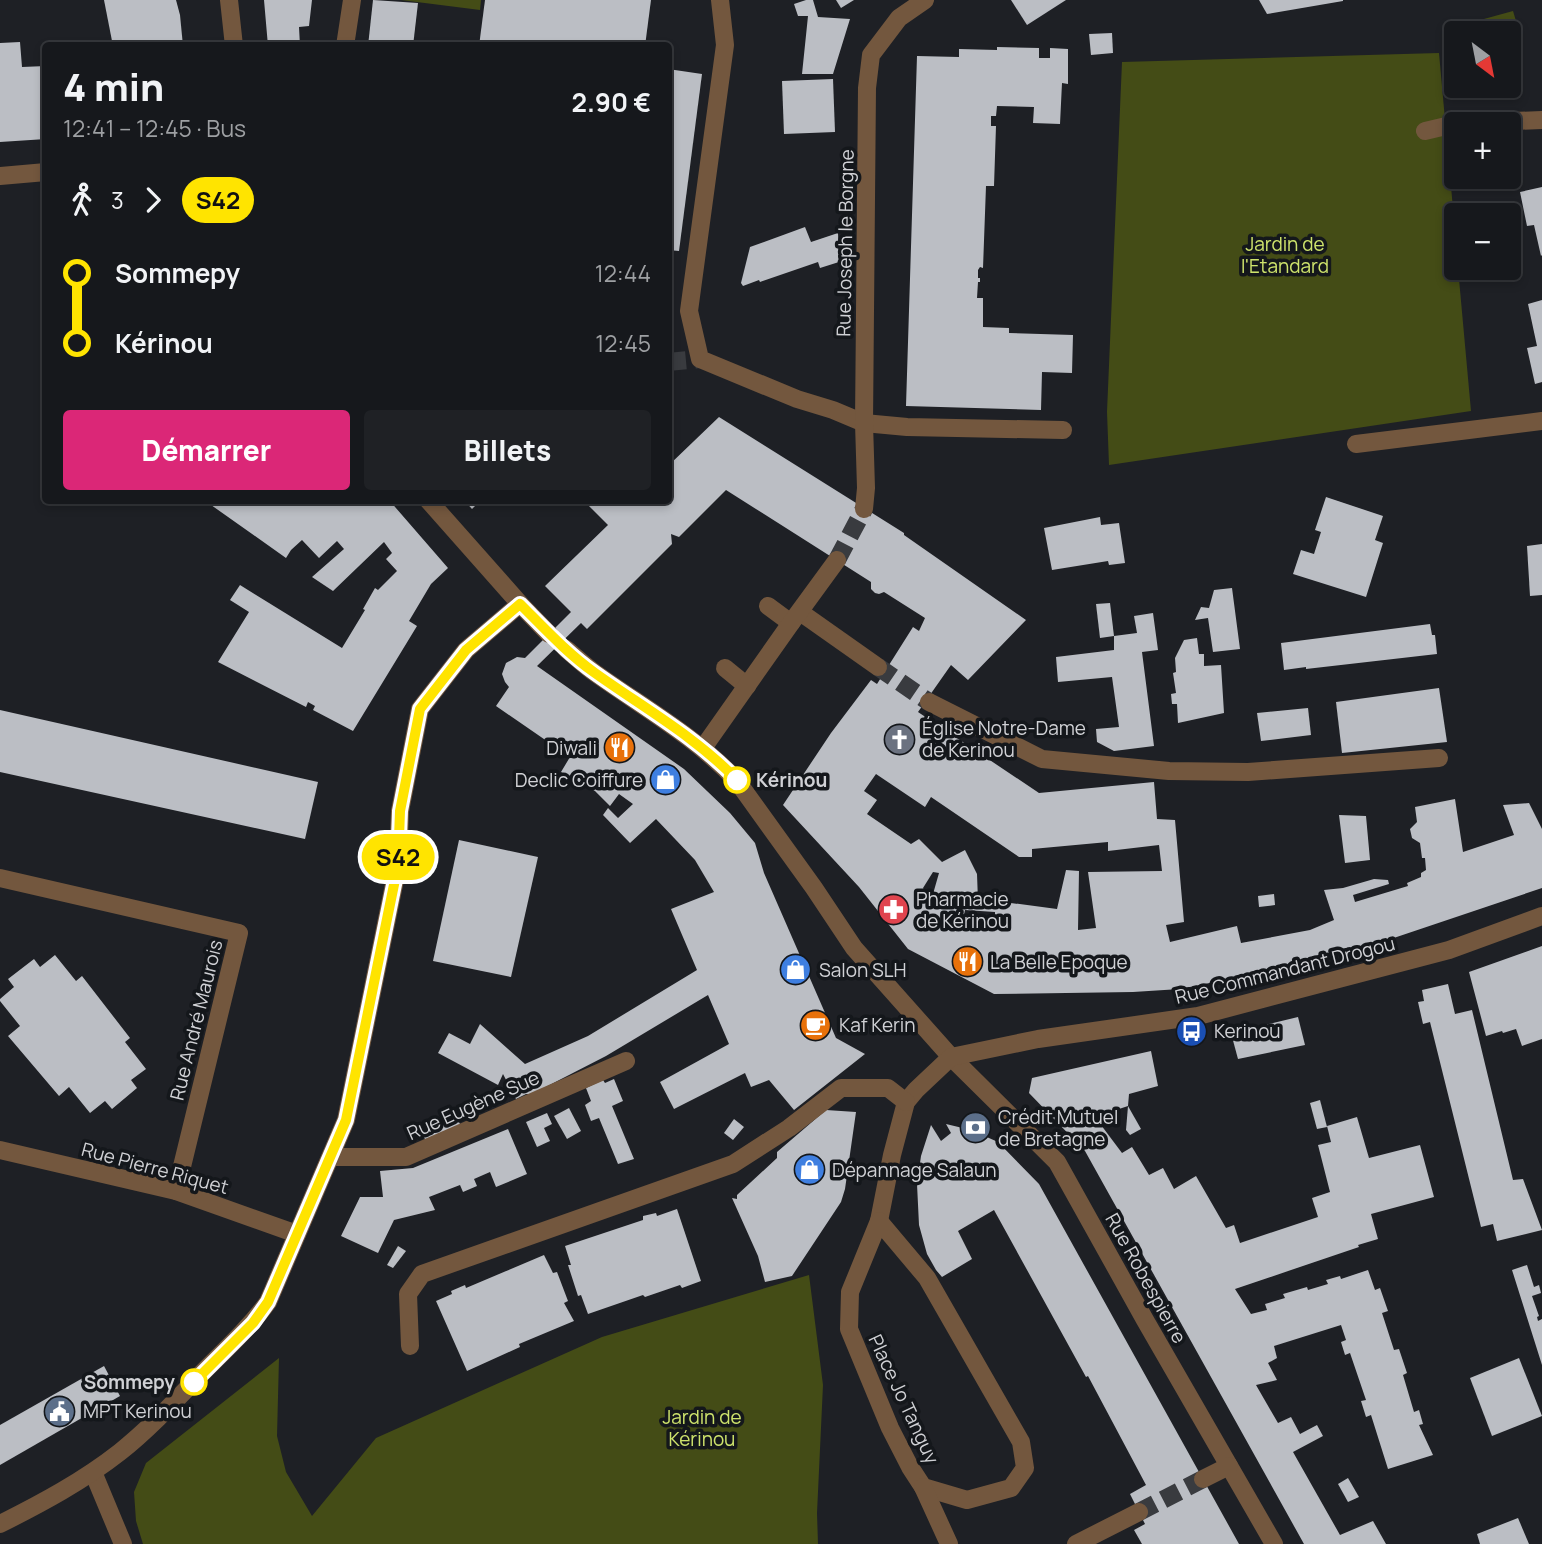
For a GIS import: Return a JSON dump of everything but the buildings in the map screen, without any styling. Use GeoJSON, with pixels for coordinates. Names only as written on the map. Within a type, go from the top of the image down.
{"type":"FeatureCollection","features":[{"type":"Feature","properties":{"kind":"street"},"geometry":{"type":"LineString","coordinates":[[229,0],[234,42]]}},
{"type":"Feature","properties":{"kind":"street"},"geometry":{"type":"LineString","coordinates":[[346,42],[352,0]]}},
{"type":"Feature","properties":{"kind":"street"},"geometry":{"type":"LineString","coordinates":[[720,0],[725,45],[689,311],[700,359],[864,423],[907,427],[1063,429]]}},
{"type":"Feature","properties":{"kind":"street","name":"Rue Joseph le Borgne"},"geometry":{"type":"LineString","coordinates":[[864,509],[867,88],[871,55],[899,18],[925,0]]}},
{"type":"Feature","properties":{"kind":"street"},"geometry":{"type":"LineString","coordinates":[[1425,131],[1459,123],[1542,120]]}},
{"type":"Feature","properties":{"kind":"street"},"geometry":{"type":"LineString","coordinates":[[0,176],[42,172]]}},
{"type":"Feature","properties":{"kind":"street"},"geometry":{"type":"LineString","coordinates":[[1356,444],[1542,421]]}},
{"type":"Feature","properties":{"kind":"street"},"geometry":{"type":"LineString","coordinates":[[432,504],[550,634]]}},
{"type":"Feature","properties":{"kind":"street"},"geometry":{"type":"LineString","coordinates":[[703,748],[837,560]]}},
{"type":"Feature","properties":{"kind":"street"},"geometry":{"type":"LineString","coordinates":[[0,1524],[93,1472],[123,1450],[253,1323],[268,1302],[346,1120],[398,865],[400,811],[420,709],[466,650],[520,604]]}},
{"type":"Feature","properties":{"kind":"street"},"geometry":{"type":"LineString","coordinates":[[768,606],[795,618],[877,667]]}},
{"type":"Feature","properties":{"kind":"street","name":"Rue Robespierre"},"geometry":{"type":"LineString","coordinates":[[566,649],[594,672],[703,748],[737,780],[854,948],[951,1057],[1058,1162],[1274,1544]]}},
{"type":"Feature","properties":{"kind":"street"},"geometry":{"type":"LineString","coordinates":[[725,668],[747,686]]}},
{"type":"Feature","properties":{"kind":"street"},"geometry":{"type":"LineString","coordinates":[[929,702],[1042,759],[1169,771],[1248,772],[1439,758]]}},
{"type":"Feature","properties":{"kind":"street","name":"Rue André Maurois"},"geometry":{"type":"LineString","coordinates":[[0,878],[239,933],[176,1191]]}},
{"type":"Feature","properties":{"kind":"street","name":"Rue Commandant Drogou"},"geometry":{"type":"LineString","coordinates":[[951,1057],[1038,1039],[1198,1016],[1449,950],[1542,916]]}},
{"type":"Feature","properties":{"kind":"street","name":"Place Jo Tanguy"},"geometry":{"type":"LineString","coordinates":[[879,1222],[927,1278],[1021,1442],[1025,1468],[1011,1488],[967,1500],[923,1488],[909,1467],[890,1428],[849,1329],[850,1292],[879,1222],[906,1102],[951,1057]]}},
{"type":"Feature","properties":{"kind":"street","name":"Rue Eugène Sue"},"geometry":{"type":"LineString","coordinates":[[331,1157],[406,1157],[626,1061]]}},
{"type":"Feature","properties":{"kind":"street"},"geometry":{"type":"LineString","coordinates":[[410,1346],[408,1294],[422,1274],[733,1164],[789,1128],[841,1088],[888,1088],[906,1102]]}},
{"type":"Feature","properties":{"kind":"street","name":"Rue Pierre Riquet"},"geometry":{"type":"LineString","coordinates":[[0,1150],[176,1191],[297,1234]]}},
{"type":"Feature","properties":{"kind":"street"},"geometry":{"type":"LineString","coordinates":[[1203,1479],[1229,1466]]}},
{"type":"Feature","properties":{"kind":"street"},"geometry":{"type":"LineString","coordinates":[[93,1472],[123,1544]]}},
{"type":"Feature","properties":{"kind":"street"},"geometry":{"type":"LineString","coordinates":[[923,1488],[949,1544]]}},
{"type":"Feature","properties":{"kind":"street"},"geometry":{"type":"LineString","coordinates":[[1076,1544],[1139,1512]]}},
{"type":"Feature","properties":{"kind":"green space"},"geometry":{"type":"Polygon","coordinates":[[[401,0],[481,0],[480,10],[401,0]]]}},
{"type":"Feature","properties":{"kind":"green space"},"geometry":{"type":"Polygon","coordinates":[[[1513,11],[1516,21],[1477,21],[1513,11]]]}},
{"type":"Feature","properties":{"kind":"green space","name":"Jardin de l'Etandard"},"geometry":{"type":"Polygon","coordinates":[[[1439,53],[1444,112],[1444,189],[1451,189],[1452,203],[1444,203],[1444,280],[1459,280],[1471,411],[1109,465],[1107,412],[1122,62],[1439,53]]]}},
{"type":"Feature","properties":{"kind":"green space","name":"Jardin de Kérinou"},"geometry":{"type":"Polygon","coordinates":[[[809,1275],[823,1385],[818,1544],[143,1544],[136,1521],[134,1492],[146,1463],[279,1358],[277,1436],[286,1472],[312,1516],[376,1438],[602,1337],[809,1275]]]}},
{"type":"Feature","properties":{"kind":"tunnel"},"geometry":{"type":"LineString","coordinates":[[672,362],[700,359]]}},
{"type":"Feature","properties":{"kind":"tunnel"},"geometry":{"type":"LineString","coordinates":[[837,560],[864,509]]}},
{"type":"Feature","properties":{"kind":"tunnel"},"geometry":{"type":"LineString","coordinates":[[878,667],[929,702]]}},
{"type":"Feature","properties":{"kind":"tunnel"},"geometry":{"type":"LineString","coordinates":[[1139,1512],[1203,1479]]}},
{"type":"Feature","properties":{"kind":"bus line","name":"S42"},"geometry":{"type":"LineString","coordinates":[[194,1382],[253,1323],[268,1302],[346,1120],[398,865],[400,811],[420,709],[466,650],[520,604],[594,672],[703,748],[737,780]]}},
{"type":"Feature","properties":{"kind":"place","name":"Église Notre-Dame de Kerinou"},"geometry":{"type":"Point","coordinates":[899,739]}},
{"type":"Feature","properties":{"kind":"place","name":"Diwali"},"geometry":{"type":"Point","coordinates":[620,748]}},
{"type":"Feature","properties":{"kind":"place","name":"Declic Coiffure"},"geometry":{"type":"Point","coordinates":[666,780]}},
{"type":"Feature","properties":{"kind":"place","name":"Kérinou"},"geometry":{"type":"Point","coordinates":[737,780]}},
{"type":"Feature","properties":{"kind":"place","name":"Pharmacie de Kérinou"},"geometry":{"type":"Point","coordinates":[893,910]}},
{"type":"Feature","properties":{"kind":"place","name":"La Belle Epoque"},"geometry":{"type":"Point","coordinates":[967,962]}},
{"type":"Feature","properties":{"kind":"place","name":"Salon SLH"},"geometry":{"type":"Point","coordinates":[796,970]}},
{"type":"Feature","properties":{"kind":"place","name":"Kaf Kerin"},"geometry":{"type":"Point","coordinates":[816,1025]}},
{"type":"Feature","properties":{"kind":"place","name":"Kerinou"},"geometry":{"type":"Point","coordinates":[1191,1031]}},
{"type":"Feature","properties":{"kind":"place","name":"Crédit Mutuel de Bretagne"},"geometry":{"type":"Point","coordinates":[975,1128]}},
{"type":"Feature","properties":{"kind":"place","name":"Dépannage Salaun"},"geometry":{"type":"Point","coordinates":[809,1170]}},
{"type":"Feature","properties":{"kind":"place","name":"Sommepy"},"geometry":{"type":"Point","coordinates":[194,1382]}},
{"type":"Feature","properties":{"kind":"place","name":"MPT Kerinou"},"geometry":{"type":"Point","coordinates":[60,1411]}}]}
